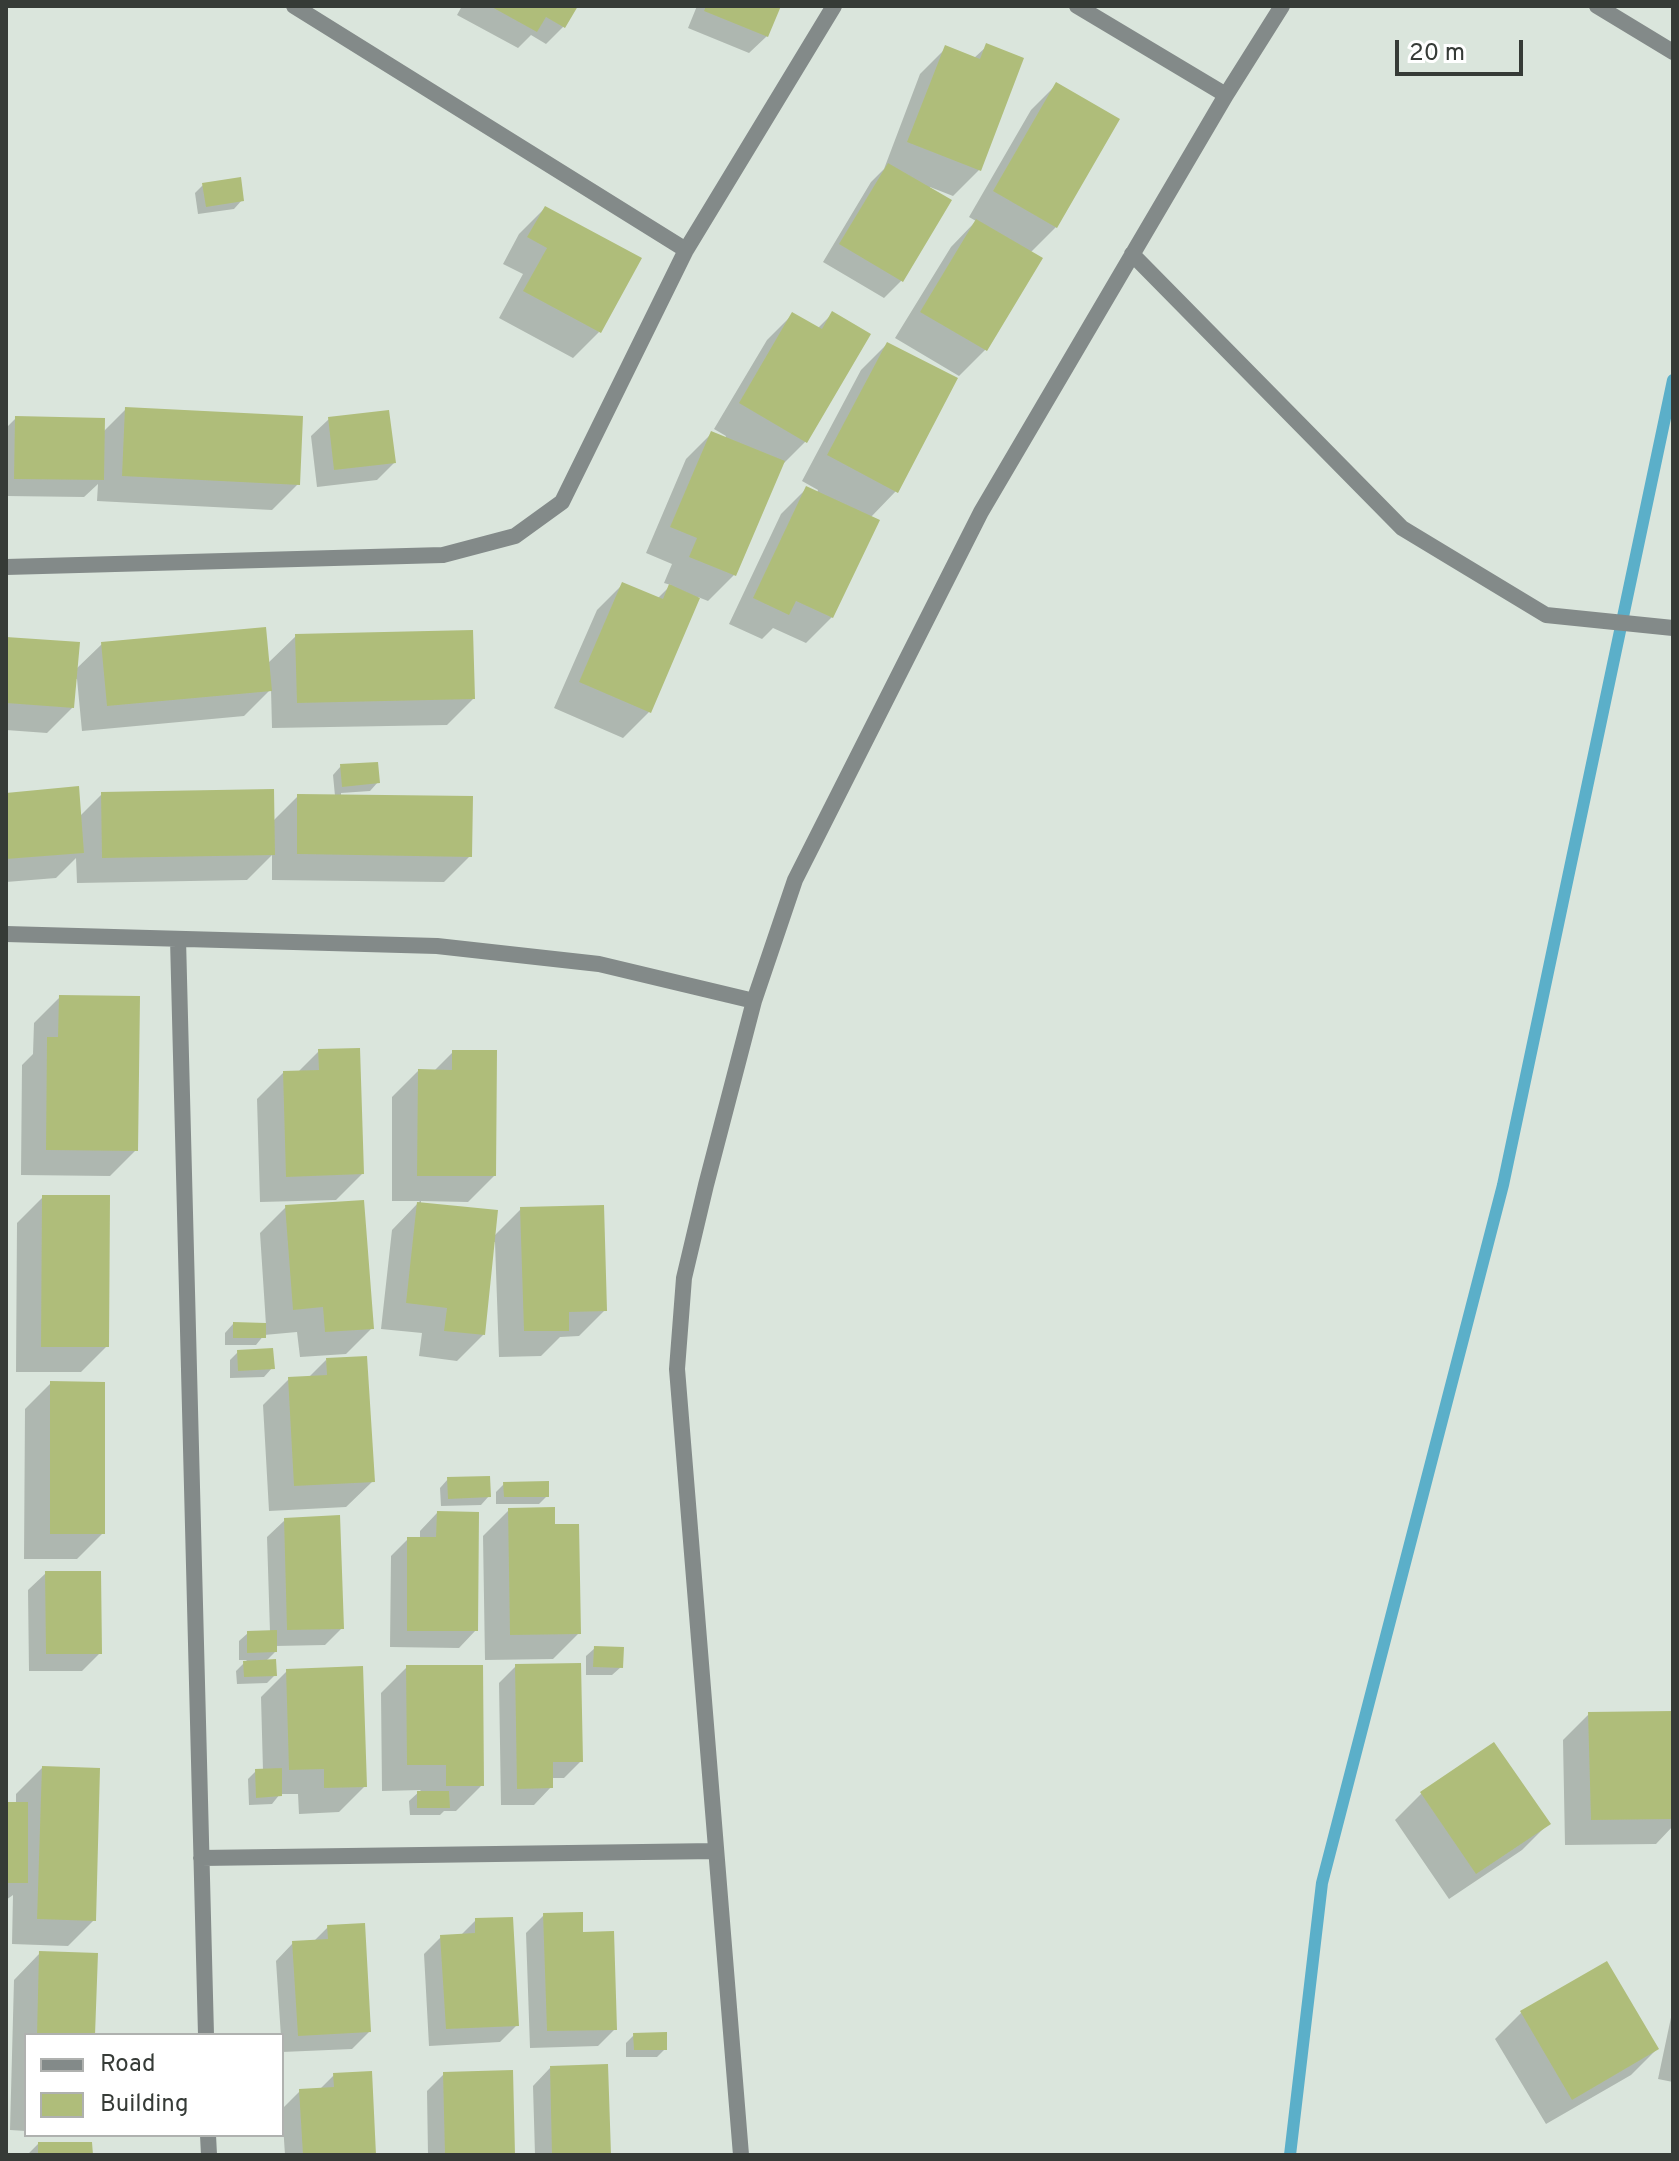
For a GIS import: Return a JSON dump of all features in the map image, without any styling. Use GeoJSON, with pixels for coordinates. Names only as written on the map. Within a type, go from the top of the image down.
{"type":"FeatureCollection","features":[{"type":"Feature","properties":{"kind":"street"},"geometry":{"type":"LineString","coordinates":[[294,6],[686,250]]}},
{"type":"Feature","properties":{"kind":"street"},"geometry":{"type":"LineString","coordinates":[[6,567],[443,555],[515,536],[562,502],[686,250],[834,6]]}},
{"type":"Feature","properties":{"kind":"street"},"geometry":{"type":"LineString","coordinates":[[1077,6],[1226,95]]}},
{"type":"Feature","properties":{"kind":"street"},"geometry":{"type":"LineString","coordinates":[[741,2155],[677,1369],[684,1278],[754,1001],[795,880],[981,512],[1226,95],[1282,6]]}},
{"type":"Feature","properties":{"kind":"street"},"geometry":{"type":"LineString","coordinates":[[1597,6],[1673,52]]}},
{"type":"Feature","properties":{"kind":"street"},"geometry":{"type":"LineString","coordinates":[[1132,254],[1402,528],[1546,615],[1673,628]]}},
{"type":"Feature","properties":{"kind":"street"},"geometry":{"type":"LineString","coordinates":[[6,934],[437,946],[599,964],[754,1001]]}},
{"type":"Feature","properties":{"kind":"street"},"geometry":{"type":"LineString","coordinates":[[178,939],[206,2033]]}},
{"type":"Feature","properties":{"kind":"street"},"geometry":{"type":"LineString","coordinates":[[201,1858],[716,1851]]}},
{"type":"Feature","properties":{"kind":"building"},"geometry":{"type":"Polygon","coordinates":[[[490,6],[578,6],[565,28],[546,17],[537,32],[490,6]]]}},
{"type":"Feature","properties":{"kind":"building"},"geometry":{"type":"Polygon","coordinates":[[[706,6],[781,6],[768,37],[704,11],[706,6]]]}},
{"type":"Feature","properties":{"kind":"building"},"geometry":{"type":"Polygon","coordinates":[[[986,43],[1024,58],[981,171],[907,142],[945,45],[980,59],[986,43]]]}},
{"type":"Feature","properties":{"kind":"building"},"geometry":{"type":"Polygon","coordinates":[[[1056,82],[1120,119],[1057,228],[993,191],[1056,82]]]}},
{"type":"Feature","properties":{"kind":"building"},"geometry":{"type":"Polygon","coordinates":[[[888,163],[952,200],[903,282],[839,244],[888,163]]]}},
{"type":"Feature","properties":{"kind":"building"},"geometry":{"type":"Polygon","coordinates":[[[241,177],[244,201],[206,207],[202,183],[241,177]]]}},
{"type":"Feature","properties":{"kind":"building"},"geometry":{"type":"Polygon","coordinates":[[[545,206],[642,258],[601,333],[523,291],[547,248],[527,237],[545,206]]]}},
{"type":"Feature","properties":{"kind":"building"},"geometry":{"type":"Polygon","coordinates":[[[976,219],[1043,258],[987,351],[920,312],[976,219]]]}},
{"type":"Feature","properties":{"kind":"building"},"geometry":{"type":"Polygon","coordinates":[[[832,311],[871,334],[807,443],[739,403],[792,312],[822,329],[832,311]]]}},
{"type":"Feature","properties":{"kind":"building"},"geometry":{"type":"Polygon","coordinates":[[[887,342],[958,378],[898,493],[827,455],[887,342]]]}},
{"type":"Feature","properties":{"kind":"building"},"geometry":{"type":"Polygon","coordinates":[[[125,407],[303,416],[300,485],[122,476],[125,407]]]}},
{"type":"Feature","properties":{"kind":"building"},"geometry":{"type":"Polygon","coordinates":[[[389,410],[396,463],[334,470],[328,417],[389,410]]]}},
{"type":"Feature","properties":{"kind":"building"},"geometry":{"type":"Polygon","coordinates":[[[15,416],[105,418],[104,480],[14,479],[15,416]]]}},
{"type":"Feature","properties":{"kind":"building"},"geometry":{"type":"Polygon","coordinates":[[[711,431],[785,461],[736,576],[689,557],[697,538],[670,527],[711,431]]]}},
{"type":"Feature","properties":{"kind":"building"},"geometry":{"type":"Polygon","coordinates":[[[806,486],[880,520],[833,618],[796,601],[789,615],[753,598],[806,486]]]}},
{"type":"Feature","properties":{"kind":"building"},"geometry":{"type":"Polygon","coordinates":[[[622,582],[663,599],[669,584],[700,598],[651,713],[579,682],[622,582]]]}},
{"type":"Feature","properties":{"kind":"building"},"geometry":{"type":"Polygon","coordinates":[[[266,627],[272,691],[107,706],[101,642],[266,627]]]}},
{"type":"Feature","properties":{"kind":"building"},"geometry":{"type":"Polygon","coordinates":[[[473,630],[475,699],[297,703],[295,634],[473,630]]]}},
{"type":"Feature","properties":{"kind":"building"},"geometry":{"type":"Polygon","coordinates":[[[6,637],[80,642],[74,708],[6,703],[6,637]]]}},
{"type":"Feature","properties":{"kind":"building"},"geometry":{"type":"Polygon","coordinates":[[[378,762],[380,783],[342,787],[340,764],[378,762]]]}},
{"type":"Feature","properties":{"kind":"building"},"geometry":{"type":"Polygon","coordinates":[[[79,786],[84,853],[6,859],[6,793],[79,786]]]}},
{"type":"Feature","properties":{"kind":"building"},"geometry":{"type":"Polygon","coordinates":[[[274,789],[275,855],[102,858],[101,792],[274,789]]]}},
{"type":"Feature","properties":{"kind":"building"},"geometry":{"type":"Polygon","coordinates":[[[297,794],[473,796],[472,857],[297,854],[297,794]]]}},
{"type":"Feature","properties":{"kind":"building"},"geometry":{"type":"Polygon","coordinates":[[[59,995],[140,996],[138,1151],[46,1150],[47,1037],[58,1037],[59,995]]]}},
{"type":"Feature","properties":{"kind":"building"},"geometry":{"type":"Polygon","coordinates":[[[360,1048],[364,1174],[286,1177],[283,1071],[319,1070],[318,1049],[360,1048]]]}},
{"type":"Feature","properties":{"kind":"building"},"geometry":{"type":"Polygon","coordinates":[[[452,1050],[497,1050],[496,1176],[417,1176],[418,1069],[452,1070],[452,1050]]]}},
{"type":"Feature","properties":{"kind":"building"},"geometry":{"type":"Polygon","coordinates":[[[42,1195],[110,1195],[109,1347],[41,1347],[42,1195]]]}},
{"type":"Feature","properties":{"kind":"building"},"geometry":{"type":"Polygon","coordinates":[[[364,1200],[374,1329],[325,1332],[323,1307],[293,1310],[285,1205],[364,1200]]]}},
{"type":"Feature","properties":{"kind":"building"},"geometry":{"type":"Polygon","coordinates":[[[417,1202],[498,1210],[485,1335],[444,1331],[447,1308],[406,1303],[417,1202]]]}},
{"type":"Feature","properties":{"kind":"building"},"geometry":{"type":"Polygon","coordinates":[[[604,1205],[607,1311],[569,1312],[569,1331],[524,1331],[520,1207],[604,1205]]]}},
{"type":"Feature","properties":{"kind":"building"},"geometry":{"type":"Polygon","coordinates":[[[233,1322],[266,1323],[266,1338],[233,1338],[233,1322]]]}},
{"type":"Feature","properties":{"kind":"building"},"geometry":{"type":"Polygon","coordinates":[[[273,1348],[275,1369],[238,1371],[237,1350],[273,1348]]]}},
{"type":"Feature","properties":{"kind":"building"},"geometry":{"type":"Polygon","coordinates":[[[367,1356],[375,1482],[294,1486],[288,1377],[327,1375],[326,1358],[367,1356]]]}},
{"type":"Feature","properties":{"kind":"building"},"geometry":{"type":"Polygon","coordinates":[[[50,1381],[105,1382],[105,1534],[50,1534],[50,1381]]]}},
{"type":"Feature","properties":{"kind":"building"},"geometry":{"type":"Polygon","coordinates":[[[490,1476],[491,1497],[448,1499],[447,1477],[490,1476]]]}},
{"type":"Feature","properties":{"kind":"building"},"geometry":{"type":"Polygon","coordinates":[[[549,1481],[549,1497],[504,1497],[503,1482],[549,1481]]]}},
{"type":"Feature","properties":{"kind":"building"},"geometry":{"type":"Polygon","coordinates":[[[555,1507],[555,1524],[579,1524],[581,1634],[510,1635],[508,1508],[555,1507]]]}},
{"type":"Feature","properties":{"kind":"building"},"geometry":{"type":"Polygon","coordinates":[[[437,1511],[479,1512],[478,1631],[407,1631],[407,1537],[436,1537],[437,1511]]]}},
{"type":"Feature","properties":{"kind":"building"},"geometry":{"type":"Polygon","coordinates":[[[340,1515],[344,1629],[287,1630],[284,1518],[340,1515]]]}},
{"type":"Feature","properties":{"kind":"building"},"geometry":{"type":"Polygon","coordinates":[[[45,1571],[101,1571],[102,1654],[46,1654],[45,1571]]]}},
{"type":"Feature","properties":{"kind":"building"},"geometry":{"type":"Polygon","coordinates":[[[277,1630],[277,1652],[247,1653],[247,1631],[277,1630]]]}},
{"type":"Feature","properties":{"kind":"building"},"geometry":{"type":"Polygon","coordinates":[[[594,1646],[624,1647],[623,1668],[593,1667],[594,1646]]]}},
{"type":"Feature","properties":{"kind":"building"},"geometry":{"type":"Polygon","coordinates":[[[276,1659],[277,1676],[244,1677],[243,1661],[276,1659]]]}},
{"type":"Feature","properties":{"kind":"building"},"geometry":{"type":"Polygon","coordinates":[[[581,1663],[583,1762],[553,1762],[553,1788],[517,1789],[515,1664],[581,1663]]]}},
{"type":"Feature","properties":{"kind":"building"},"geometry":{"type":"Polygon","coordinates":[[[406,1665],[483,1665],[484,1786],[446,1786],[446,1765],[407,1765],[406,1665]]]}},
{"type":"Feature","properties":{"kind":"building"},"geometry":{"type":"Polygon","coordinates":[[[363,1666],[367,1787],[324,1788],[324,1769],[289,1770],[286,1669],[363,1666]]]}},
{"type":"Feature","properties":{"kind":"building"},"geometry":{"type":"Polygon","coordinates":[[[1673,1711],[1673,1819],[1591,1820],[1588,1712],[1673,1711]]]}},
{"type":"Feature","properties":{"kind":"building"},"geometry":{"type":"Polygon","coordinates":[[[1494,1742],[1551,1824],[1476,1874],[1420,1792],[1494,1742]]]}},
{"type":"Feature","properties":{"kind":"building"},"geometry":{"type":"Polygon","coordinates":[[[42,1766],[100,1768],[96,1921],[37,1919],[42,1766]]]}},
{"type":"Feature","properties":{"kind":"building"},"geometry":{"type":"Polygon","coordinates":[[[282,1768],[282,1796],[256,1798],[255,1769],[282,1768]]]}},
{"type":"Feature","properties":{"kind":"building"},"geometry":{"type":"Polygon","coordinates":[[[417,1791],[449,1791],[450,1808],[417,1808],[417,1791]]]}},
{"type":"Feature","properties":{"kind":"building"},"geometry":{"type":"Polygon","coordinates":[[[6,1802],[28,1802],[28,1883],[6,1883],[6,1802]]]}},
{"type":"Feature","properties":{"kind":"building"},"geometry":{"type":"Polygon","coordinates":[[[583,1912],[583,1932],[614,1931],[617,2030],[547,2031],[543,1913],[583,1912]]]}},
{"type":"Feature","properties":{"kind":"building"},"geometry":{"type":"Polygon","coordinates":[[[513,1917],[519,2026],[446,2029],[440,1935],[475,1933],[475,1918],[513,1917]]]}},
{"type":"Feature","properties":{"kind":"building"},"geometry":{"type":"Polygon","coordinates":[[[365,1923],[371,2032],[298,2036],[292,1941],[328,1939],[327,1925],[365,1923]]]}},
{"type":"Feature","properties":{"kind":"building"},"geometry":{"type":"Polygon","coordinates":[[[39,1951],[98,1953],[95,2033],[37,2033],[39,1951]]]}},
{"type":"Feature","properties":{"kind":"building"},"geometry":{"type":"Polygon","coordinates":[[[1607,1961],[1659,2049],[1572,2100],[1520,2011],[1607,1961]]]}},
{"type":"Feature","properties":{"kind":"building"},"geometry":{"type":"Polygon","coordinates":[[[667,2032],[667,2050],[634,2050],[633,2033],[667,2032]]]}},
{"type":"Feature","properties":{"kind":"building"},"geometry":{"type":"Polygon","coordinates":[[[608,2064],[611,2155],[552,2155],[550,2066],[608,2064]]]}},
{"type":"Feature","properties":{"kind":"building"},"geometry":{"type":"Polygon","coordinates":[[[513,2070],[515,2155],[445,2155],[443,2072],[513,2070]]]}},
{"type":"Feature","properties":{"kind":"building"},"geometry":{"type":"Polygon","coordinates":[[[372,2071],[376,2155],[303,2155],[299,2089],[334,2087],[333,2073],[372,2071]]]}},
{"type":"Feature","properties":{"kind":"building"},"geometry":{"type":"Polygon","coordinates":[[[38,2142],[92,2142],[93,2155],[38,2155],[38,2142]]]}},
{"type":"Feature","properties":{"kind":"waterway"},"geometry":{"type":"LineString","coordinates":[[1290,2155],[1322,1883],[1503,1185],[1673,380]]}}]}
